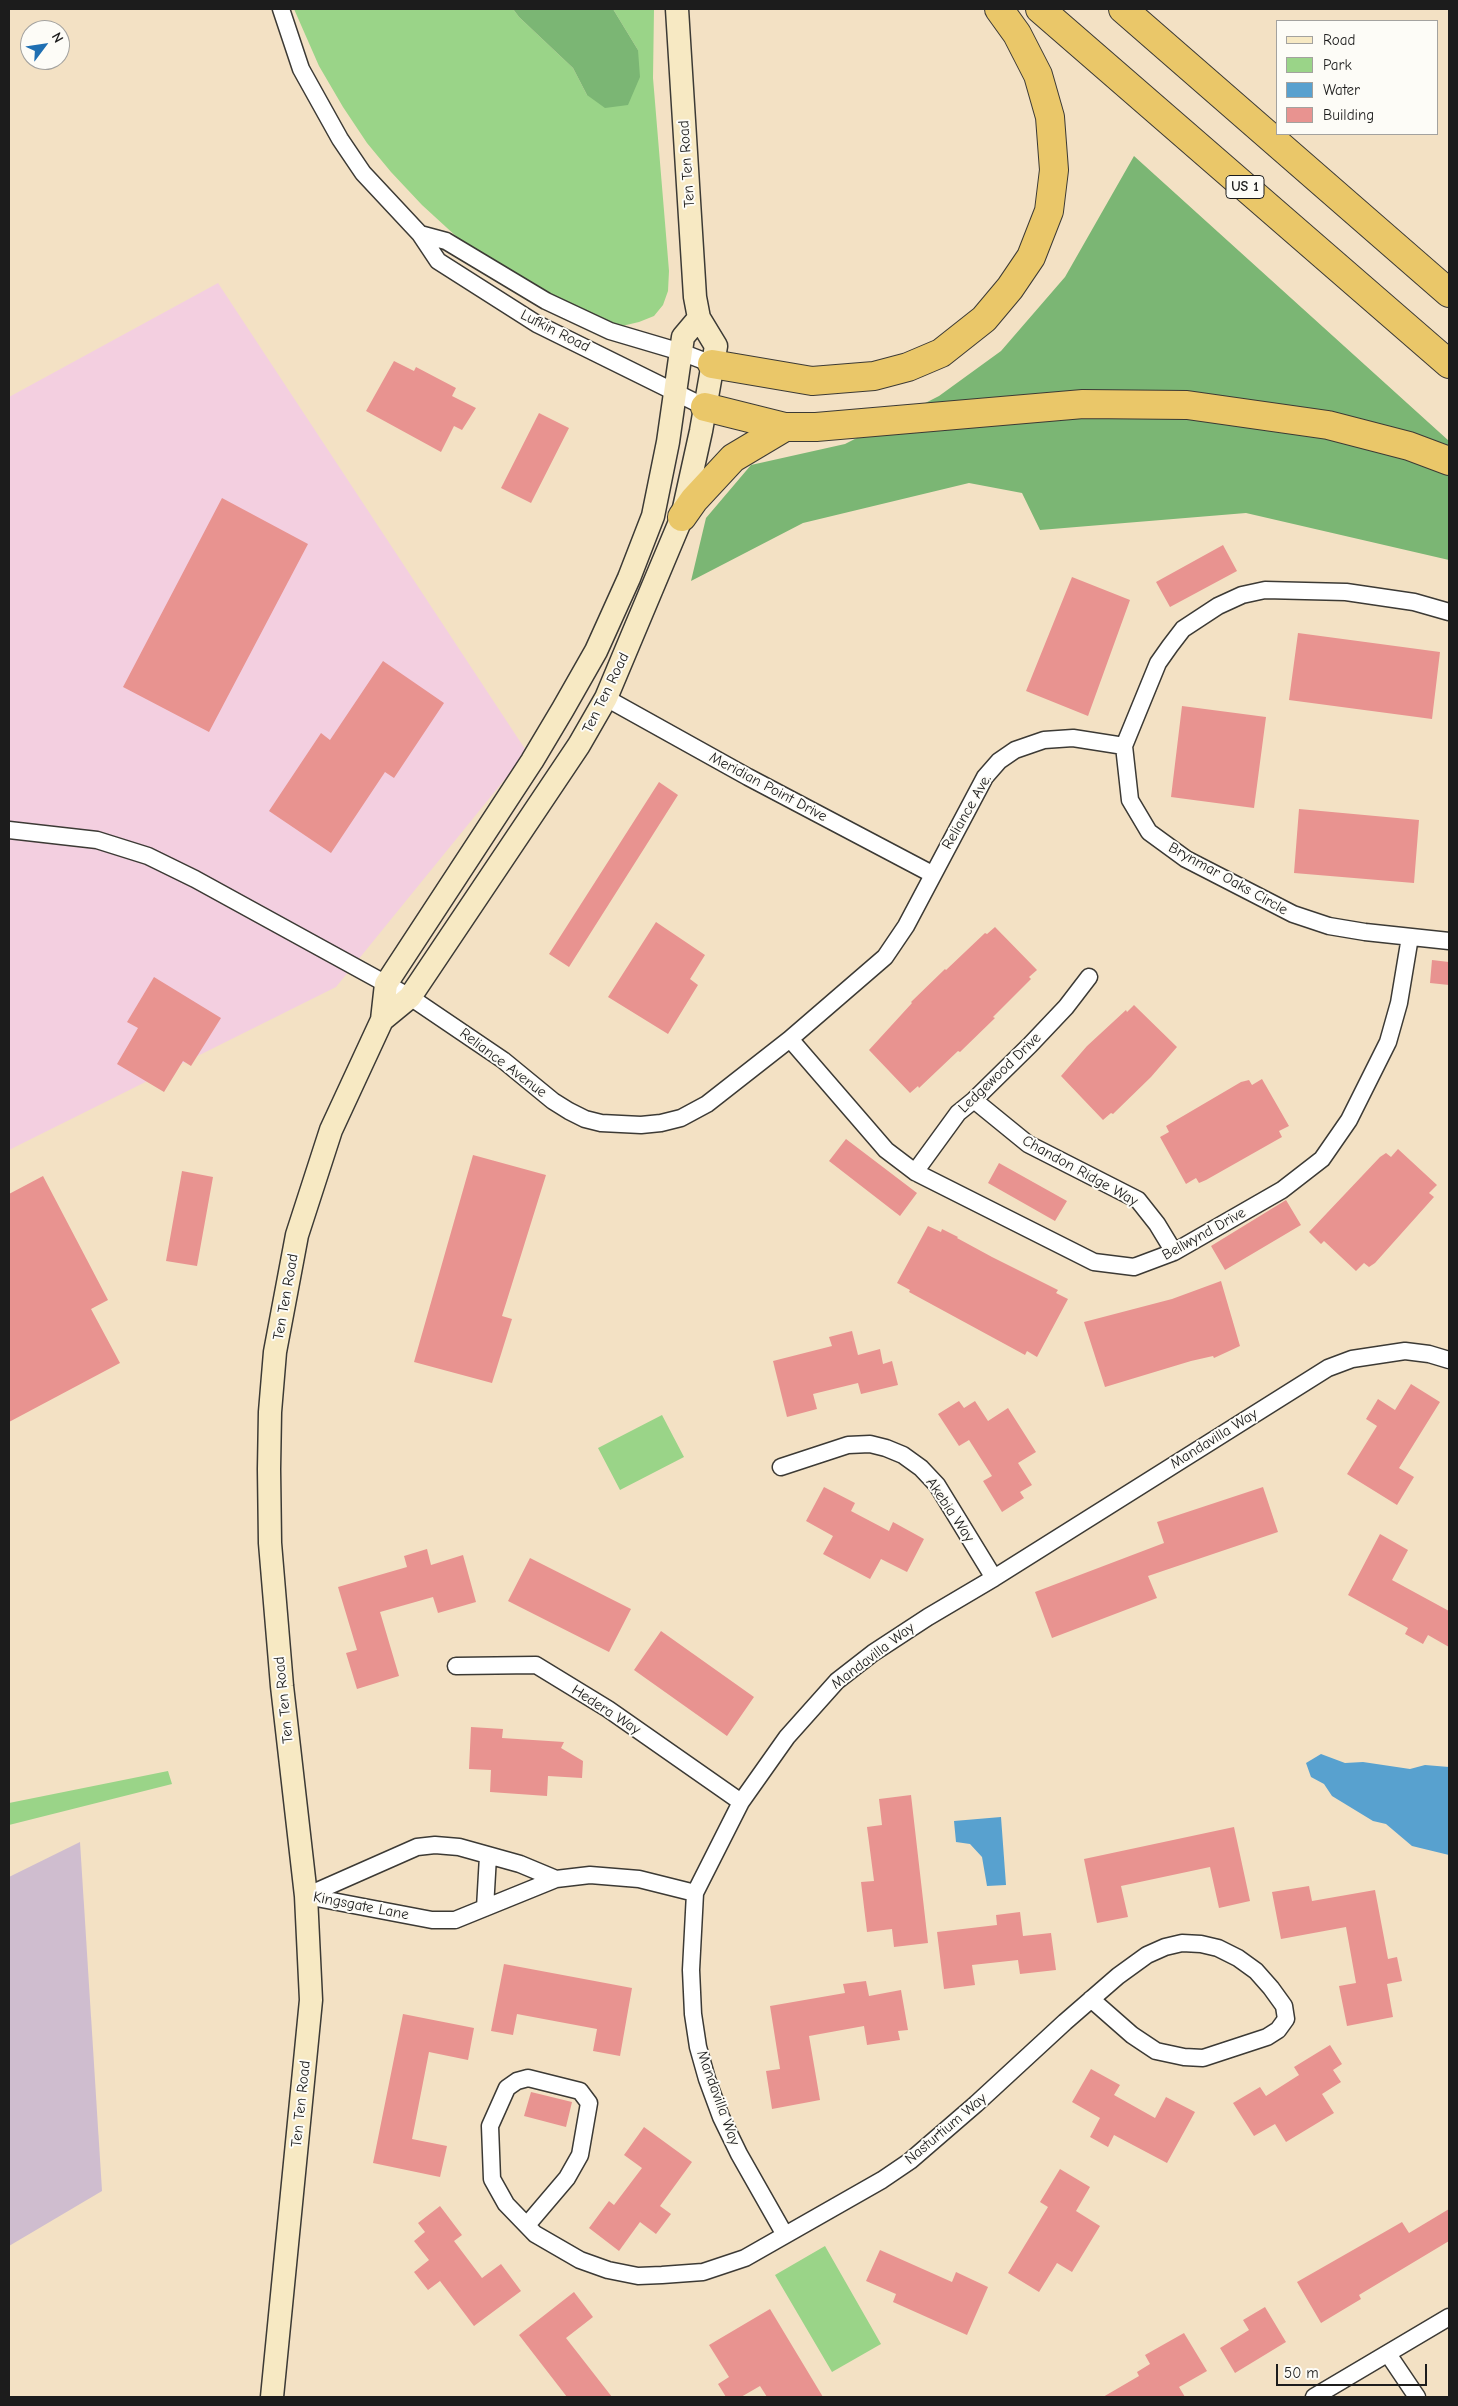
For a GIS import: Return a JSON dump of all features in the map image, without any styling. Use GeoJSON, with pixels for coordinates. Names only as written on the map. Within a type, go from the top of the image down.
{"type":"FeatureCollection","features":[{"type":"Feature","properties":{"kind":"highway"},"geometry":{"type":"LineString","coordinates":[[712,364],[812,381],[874,376],[908,367],[940,353],[984,319],[1010,288],[1032,258],[1049,211],[1054,170],[1050,117],[1038,75],[1017,34],[998,9]]}},
{"type":"Feature","properties":{"kind":"highway","name":"US 1"},"geometry":{"type":"LineString","coordinates":[[1040,9],[1449,364]]}},
{"type":"Feature","properties":{"kind":"highway"},"geometry":{"type":"LineString","coordinates":[[1123,9],[1449,293]]}},
{"type":"Feature","properties":{"kind":"highway"},"geometry":{"type":"LineString","coordinates":[[705,407],[785,427],[816,427],[1083,404],[1187,405],[1328,425],[1409,446],[1449,461]]}},
{"type":"Feature","properties":{"kind":"highway"},"geometry":{"type":"LineString","coordinates":[[682,517],[694,500],[733,458],[785,427]]}},
{"type":"Feature","properties":{"kind":"main road","name":"Ten Ten Road"},"geometry":{"type":"LineString","coordinates":[[382,1020],[410,997],[579,746],[606,698],[682,517],[716,346],[699,318],[696,297],[677,9]]}},
{"type":"Feature","properties":{"kind":"main road","name":"Ten Ten Road"},"geometry":{"type":"LineString","coordinates":[[272,2397],[311,2000],[306,1896],[282,1686],[270,1543],[270,1412],[275,1352],[297,1235],[331,1130],[382,1020],[386,984],[532,761],[596,651],[629,578],[653,516],[668,442],[682,337],[699,318]]}},
{"type":"Feature","properties":{"kind":"street","name":"Lufkin Road"},"geometry":{"type":"LineString","coordinates":[[281,9],[301,69],[340,139],[363,173],[420,234],[438,261],[537,324],[705,407]]}},
{"type":"Feature","properties":{"kind":"street","name":"Lufkin Road"},"geometry":{"type":"LineString","coordinates":[[420,234],[446,241],[546,301],[610,331],[681,352],[712,364]]}},
{"type":"Feature","properties":{"kind":"street","name":"Brynmar Oaks Circle"},"geometry":{"type":"LineString","coordinates":[[1449,612],[1414,602],[1346,592],[1265,590],[1242,595],[1218,606],[1183,629],[1158,663],[1124,746],[1130,800],[1149,832],[1167,847],[1230,883],[1293,914],[1329,926],[1449,941]]}},
{"type":"Feature","properties":{"kind":"street","name":"Meridian Point Drive"},"geometry":{"type":"LineString","coordinates":[[606,698],[748,777],[932,874]]}},
{"type":"Feature","properties":{"kind":"street","name":"Reliance Ave."},"geometry":{"type":"LineString","coordinates":[[932,874],[985,777],[999,761],[1015,750],[1044,740],[1073,738],[1124,746]]}},
{"type":"Feature","properties":{"kind":"street","name":"Reliance Avenue"},"geometry":{"type":"LineString","coordinates":[[9,830],[97,840],[148,856],[410,997],[503,1060],[552,1101],[569,1111],[585,1119],[616,1126],[661,1124],[681,1118],[707,1104],[730,1087],[885,958],[906,926],[932,874]]}},
{"type":"Feature","properties":{"kind":"street","name":"Bellwynd Drive"},"geometry":{"type":"LineString","coordinates":[[790,1039],[886,1150],[915,1172],[1094,1262],[1134,1267],[1174,1252],[1282,1190],[1322,1159],[1337,1140],[1370,1082],[1388,1042],[1399,1002],[1410,937]]}},
{"type":"Feature","properties":{"kind":"street","name":"Ledgewood Drive"},"geometry":{"type":"LineString","coordinates":[[915,1172],[958,1113],[974,1100],[1066,1008],[1089,977]]}},
{"type":"Feature","properties":{"kind":"street","name":"Chandon Ridge Way"},"geometry":{"type":"LineString","coordinates":[[974,1100],[1028,1144],[1138,1200],[1157,1224],[1174,1252]]}},
{"type":"Feature","properties":{"kind":"street","name":"Mandavilla Way"},"geometry":{"type":"LineString","coordinates":[[785,2235],[738,2154],[721,2117],[698,2047],[693,2014],[691,1970],[695,1893],[741,1802],[787,1737],[837,1681],[928,1617],[994,1578],[1328,1368],[1352,1359],[1404,1351],[1429,1354],[1449,1360]]}},
{"type":"Feature","properties":{"kind":"street","name":"Akebia Way"},"geometry":{"type":"LineString","coordinates":[[781,1467],[848,1445],[870,1444],[903,1455],[921,1468],[936,1485],[994,1578]]}},
{"type":"Feature","properties":{"kind":"street","name":"Hedera Way"},"geometry":{"type":"LineString","coordinates":[[456,1666],[536,1665],[608,1709],[741,1802]]}},
{"type":"Feature","properties":{"kind":"street","name":"Kingsgate Lane"},"geometry":{"type":"LineString","coordinates":[[306,1896],[417,1847],[459,1847],[520,1864],[556,1879]]}},
{"type":"Feature","properties":{"kind":"street"},"geometry":{"type":"LineString","coordinates":[[485,1908],[488,1856]]}},
{"type":"Feature","properties":{"kind":"street","name":"Kingsgate Lane"},"geometry":{"type":"LineString","coordinates":[[306,1896],[432,1920],[455,1920],[556,1879],[590,1875],[639,1879],[695,1893]]}},
{"type":"Feature","properties":{"kind":"street","name":"Nasturtium Way"},"geometry":{"type":"LineString","coordinates":[[527,2225],[567,2178],[580,2155],[589,2103],[580,2090],[528,2078],[517,2081],[507,2088],[490,2126],[492,2179],[506,2204],[535,2234],[580,2260],[608,2270],[638,2276],[703,2272],[724,2267],[745,2258],[882,2180],[910,2161],[1091,1999],[1147,1955],[1182,1943],[1201,1944],[1218,1948],[1238,1958],[1256,1971],[1284,2006],[1286,2019],[1278,2030],[1267,2037],[1210,2056],[1184,2057],[1156,2051],[1132,2035],[1091,1999]]}},
{"type":"Feature","properties":{"kind":"street"},"geometry":{"type":"LineString","coordinates":[[1314,2397],[1449,2317]]}},
{"type":"Feature","properties":{"kind":"street"},"geometry":{"type":"LineString","coordinates":[[1388,2354],[1417,2397]]}},
{"type":"Feature","properties":{"kind":"shaded area"},"geometry":{"type":"Polygon","coordinates":[[[218,283],[527,752],[336,987],[9,1150],[9,397],[218,283]]]}},
{"type":"Feature","properties":{"kind":"shaded area"},"geometry":{"type":"Polygon","coordinates":[[[80,1842],[102,2191],[9,2246],[9,1877],[80,1842]]]}},
{"type":"Feature","properties":{"kind":"green space"},"geometry":{"type":"Polygon","coordinates":[[[294,9],[513,9],[573,68],[587,95],[638,50],[613,9],[654,9],[653,78],[669,271],[668,291],[663,305],[654,316],[622,326],[604,321],[542,293],[498,268],[458,238],[422,205],[367,143],[319,66],[294,9]]]}},
{"type":"Feature","properties":{"kind":"green space"},"geometry":{"type":"Polygon","coordinates":[[[513,9],[613,9],[638,50],[640,77],[628,105],[605,108],[587,95],[573,68],[513,9]]]}},
{"type":"Feature","properties":{"kind":"green space"},"geometry":{"type":"Polygon","coordinates":[[[1134,156],[1449,441],[1449,560],[1246,513],[1040,530],[1022,493],[969,483],[803,523],[691,581],[706,518],[751,465],[845,444],[939,396],[1001,351],[1065,277],[1134,156]]]}},
{"type":"Feature","properties":{"kind":"green space"},"geometry":{"type":"Polygon","coordinates":[[[662,1415],[684,1457],[620,1490],[598,1448],[662,1415]]]}},
{"type":"Feature","properties":{"kind":"green space"},"geometry":{"type":"Polygon","coordinates":[[[168,1771],[172,1784],[9,1825],[9,1803],[168,1771]]]}},
{"type":"Feature","properties":{"kind":"green space"},"geometry":{"type":"Polygon","coordinates":[[[825,2246],[881,2344],[832,2372],[775,2275],[825,2246]]]}},
{"type":"Feature","properties":{"kind":"water"},"geometry":{"type":"Polygon","coordinates":[[[1321,1754],[1345,1763],[1363,1762],[1410,1769],[1425,1765],[1449,1767],[1449,1855],[1412,1846],[1386,1824],[1373,1821],[1332,1796],[1324,1784],[1311,1777],[1306,1763],[1321,1754]]]}},
{"type":"Feature","properties":{"kind":"water"},"geometry":{"type":"Polygon","coordinates":[[[1001,1817],[1006,1885],[987,1886],[982,1857],[970,1844],[956,1842],[954,1821],[1001,1817]]]}},
{"type":"Feature","properties":{"kind":"building"},"geometry":{"type":"Polygon","coordinates":[[[394,361],[414,371],[416,367],[456,388],[452,396],[476,408],[462,430],[454,426],[441,452],[366,411],[394,361]]]}},
{"type":"Feature","properties":{"kind":"building"},"geometry":{"type":"Polygon","coordinates":[[[539,413],[569,428],[531,503],[501,488],[539,413]]]}},
{"type":"Feature","properties":{"kind":"building"},"geometry":{"type":"Polygon","coordinates":[[[222,498],[308,544],[209,732],[123,687],[222,498]]]}},
{"type":"Feature","properties":{"kind":"building"},"geometry":{"type":"Polygon","coordinates":[[[1223,545],[1237,571],[1170,607],[1156,582],[1223,545]]]}},
{"type":"Feature","properties":{"kind":"building"},"geometry":{"type":"Polygon","coordinates":[[[1072,577],[1130,600],[1088,716],[1026,691],[1072,577]]]}},
{"type":"Feature","properties":{"kind":"building"},"geometry":{"type":"Polygon","coordinates":[[[1298,633],[1440,652],[1432,719],[1289,700],[1298,633]]]}},
{"type":"Feature","properties":{"kind":"building"},"geometry":{"type":"Polygon","coordinates":[[[383,661],[444,703],[394,778],[385,772],[331,853],[269,811],[321,733],[330,740],[383,661]]]}},
{"type":"Feature","properties":{"kind":"building"},"geometry":{"type":"Polygon","coordinates":[[[1182,706],[1266,717],[1254,808],[1171,797],[1182,706]]]}},
{"type":"Feature","properties":{"kind":"building"},"geometry":{"type":"Polygon","coordinates":[[[659,782],[678,795],[569,967],[549,954],[659,782]]]}},
{"type":"Feature","properties":{"kind":"building"},"geometry":{"type":"Polygon","coordinates":[[[1299,809],[1419,820],[1414,883],[1294,873],[1299,809]]]}},
{"type":"Feature","properties":{"kind":"building"},"geometry":{"type":"Polygon","coordinates":[[[656,922],[705,955],[690,979],[698,985],[668,1034],[608,997],[656,922]]]}},
{"type":"Feature","properties":{"kind":"building"},"geometry":{"type":"Polygon","coordinates":[[[995,927],[1037,970],[1029,977],[1031,979],[993,1017],[995,1018],[960,1052],[958,1051],[919,1088],[918,1086],[910,1093],[869,1050],[911,1002],[985,933],[987,934],[995,927]]]}},
{"type":"Feature","properties":{"kind":"building"},"geometry":{"type":"Polygon","coordinates":[[[1432,960],[1449,962],[1449,985],[1430,983],[1432,960]]]}},
{"type":"Feature","properties":{"kind":"building"},"geometry":{"type":"Polygon","coordinates":[[[154,977],[221,1018],[191,1066],[183,1061],[164,1092],[117,1064],[138,1028],[127,1022],[154,977]]]}},
{"type":"Feature","properties":{"kind":"building"},"geometry":{"type":"Polygon","coordinates":[[[1134,1005],[1177,1047],[1151,1077],[1113,1114],[1111,1113],[1103,1120],[1061,1076],[1087,1046],[1134,1005]]]}},
{"type":"Feature","properties":{"kind":"building"},"geometry":{"type":"Polygon","coordinates":[[[1262,1079],[1289,1126],[1279,1131],[1282,1137],[1206,1180],[1199,1183],[1196,1178],[1186,1184],[1160,1137],[1169,1132],[1166,1126],[1241,1082],[1249,1080],[1252,1085],[1262,1079]]]}},
{"type":"Feature","properties":{"kind":"building"},"geometry":{"type":"Polygon","coordinates":[[[846,1139],[917,1193],[900,1216],[829,1161],[846,1139]]]}},
{"type":"Feature","properties":{"kind":"building"},"geometry":{"type":"Polygon","coordinates":[[[1398,1149],[1437,1185],[1429,1193],[1434,1197],[1375,1263],[1369,1267],[1364,1263],[1356,1271],[1324,1241],[1321,1244],[1309,1232],[1380,1157],[1386,1153],[1391,1157],[1398,1149]]]}},
{"type":"Feature","properties":{"kind":"building"},"geometry":{"type":"Polygon","coordinates":[[[473,1155],[546,1175],[502,1316],[512,1319],[492,1383],[414,1362],[473,1155]]]}},
{"type":"Feature","properties":{"kind":"building"},"geometry":{"type":"Polygon","coordinates":[[[999,1163],[1067,1201],[1055,1221],[988,1183],[999,1163]]]}},
{"type":"Feature","properties":{"kind":"building"},"geometry":{"type":"Polygon","coordinates":[[[182,1171],[213,1177],[197,1266],[166,1261],[182,1171]]]}},
{"type":"Feature","properties":{"kind":"building"},"geometry":{"type":"Polygon","coordinates":[[[43,1176],[108,1300],[91,1309],[120,1363],[9,1422],[9,1194],[43,1176]]]}},
{"type":"Feature","properties":{"kind":"building"},"geometry":{"type":"Polygon","coordinates":[[[1286,1200],[1301,1225],[1225,1270],[1211,1246],[1286,1200]]]}},
{"type":"Feature","properties":{"kind":"building"},"geometry":{"type":"Polygon","coordinates":[[[928,1226],[941,1232],[942,1229],[958,1237],[992,1257],[1058,1290],[1056,1293],[1068,1299],[1037,1357],[1027,1351],[1025,1355],[909,1292],[910,1290],[897,1283],[928,1226]]]}},
{"type":"Feature","properties":{"kind":"building"},"geometry":{"type":"Polygon","coordinates":[[[1221,1281],[1240,1346],[1214,1358],[1213,1356],[1191,1361],[1105,1387],[1084,1322],[1172,1299],[1221,1281]]]}},
{"type":"Feature","properties":{"kind":"building"},"geometry":{"type":"Polygon","coordinates":[[[852,1331],[858,1355],[880,1349],[883,1364],[892,1361],[898,1385],[861,1394],[858,1383],[813,1394],[817,1409],[787,1417],[773,1361],[832,1346],[829,1337],[852,1331]]]}},
{"type":"Feature","properties":{"kind":"building"},"geometry":{"type":"Polygon","coordinates":[[[1411,1384],[1440,1402],[1399,1468],[1414,1477],[1397,1505],[1347,1474],[1377,1426],[1366,1419],[1378,1399],[1395,1410],[1411,1384]]]}},
{"type":"Feature","properties":{"kind":"building"},"geometry":{"type":"Polygon","coordinates":[[[959,1401],[964,1408],[975,1401],[988,1421],[1008,1408],[1036,1452],[1018,1463],[1032,1485],[1020,1492],[1024,1498],[1002,1512],[983,1481],[992,1476],[969,1440],[959,1446],[938,1414],[959,1401]]]}},
{"type":"Feature","properties":{"kind":"building"},"geometry":{"type":"Polygon","coordinates":[[[824,1487],[855,1503],[851,1511],[889,1531],[893,1522],[924,1539],[907,1572],[881,1559],[870,1579],[823,1554],[833,1536],[806,1521],[824,1487]]]}},
{"type":"Feature","properties":{"kind":"building"},"geometry":{"type":"Polygon","coordinates":[[[1263,1487],[1278,1532],[1148,1576],[1157,1598],[1052,1638],[1035,1592],[1164,1543],[1157,1522],[1263,1487]]]}},
{"type":"Feature","properties":{"kind":"building"},"geometry":{"type":"Polygon","coordinates":[[[1380,1534],[1408,1550],[1392,1580],[1449,1611],[1449,1647],[1428,1635],[1423,1644],[1405,1634],[1408,1628],[1348,1595],[1380,1534]]]}},
{"type":"Feature","properties":{"kind":"building"},"geometry":{"type":"Polygon","coordinates":[[[427,1549],[431,1565],[463,1555],[476,1602],[438,1613],[433,1597],[380,1612],[399,1676],[357,1689],[346,1653],[357,1650],[338,1587],[407,1567],[404,1556],[427,1549]]]}},
{"type":"Feature","properties":{"kind":"building"},"geometry":{"type":"Polygon","coordinates":[[[530,1558],[631,1609],[609,1652],[508,1601],[530,1558]]]}},
{"type":"Feature","properties":{"kind":"building"},"geometry":{"type":"Polygon","coordinates":[[[661,1631],[754,1697],[727,1736],[634,1670],[661,1631]]]}},
{"type":"Feature","properties":{"kind":"building"},"geometry":{"type":"Polygon","coordinates":[[[471,1727],[503,1729],[502,1738],[564,1742],[561,1748],[583,1761],[582,1778],[548,1776],[547,1796],[490,1792],[491,1770],[469,1769],[471,1727]]]}},
{"type":"Feature","properties":{"kind":"building"},"geometry":{"type":"Polygon","coordinates":[[[911,1795],[928,1943],[894,1947],[892,1929],[867,1932],[861,1882],[874,1881],[867,1827],[882,1825],[879,1799],[911,1795]]]}},
{"type":"Feature","properties":{"kind":"building"},"geometry":{"type":"Polygon","coordinates":[[[1234,1827],[1250,1901],[1219,1908],[1210,1867],[1121,1886],[1128,1917],[1097,1923],[1084,1859],[1234,1827]]]}},
{"type":"Feature","properties":{"kind":"building"},"geometry":{"type":"Polygon","coordinates":[[[1309,1886],[1312,1901],[1375,1890],[1388,1959],[1397,1957],[1402,1981],[1387,1984],[1393,2017],[1347,2026],[1339,1986],[1356,1983],[1346,1927],[1281,1939],[1272,1892],[1309,1886]]]}},
{"type":"Feature","properties":{"kind":"building"},"geometry":{"type":"Polygon","coordinates":[[[1020,1912],[1023,1936],[1051,1933],[1056,1970],[1020,1974],[1018,1960],[972,1965],[975,1985],[944,1989],[937,1932],[997,1925],[996,1915],[1020,1912]]]}},
{"type":"Feature","properties":{"kind":"building"},"geometry":{"type":"Polygon","coordinates":[[[504,1964],[632,1988],[620,2056],[593,2051],[597,2029],[517,2014],[513,2035],[491,2031],[504,1964]]]}},
{"type":"Feature","properties":{"kind":"building"},"geometry":{"type":"Polygon","coordinates":[[[866,1981],[869,1996],[901,1990],[908,2030],[898,2031],[900,2040],[867,2045],[864,2026],[809,2036],[820,2100],[772,2109],[766,2071],[780,2069],[770,2006],[845,1993],[843,1984],[866,1981]]]}},
{"type":"Feature","properties":{"kind":"building"},"geometry":{"type":"Polygon","coordinates":[[[403,2014],[474,2028],[468,2060],[429,2052],[412,2139],[447,2146],[440,2177],[373,2163],[403,2014]]]}},
{"type":"Feature","properties":{"kind":"building"},"geometry":{"type":"Polygon","coordinates":[[[1330,2045],[1342,2064],[1333,2070],[1341,2082],[1322,2094],[1334,2113],[1286,2142],[1275,2124],[1254,2136],[1233,2103],[1260,2087],[1266,2096],[1299,2075],[1294,2067],[1330,2045]]]}},
{"type":"Feature","properties":{"kind":"building"},"geometry":{"type":"Polygon","coordinates":[[[1091,2069],[1120,2085],[1114,2095],[1155,2118],[1166,2097],[1195,2112],[1167,2163],[1114,2135],[1108,2147],[1090,2137],[1100,2118],[1072,2102],[1091,2069]]]}},
{"type":"Feature","properties":{"kind":"building"},"geometry":{"type":"Polygon","coordinates":[[[531,2092],[572,2102],[566,2127],[524,2116],[531,2092]]]}},
{"type":"Feature","properties":{"kind":"building"},"geometry":{"type":"Polygon","coordinates":[[[644,2127],[692,2162],[660,2206],[671,2214],[656,2234],[640,2222],[619,2251],[589,2228],[609,2201],[614,2205],[642,2168],[624,2155],[644,2127]]]}},
{"type":"Feature","properties":{"kind":"building"},"geometry":{"type":"Polygon","coordinates":[[[1060,2169],[1090,2187],[1076,2211],[1100,2226],[1072,2272],[1057,2263],[1039,2292],[1008,2273],[1048,2207],[1040,2202],[1060,2169]]]}},
{"type":"Feature","properties":{"kind":"building"},"geometry":{"type":"Polygon","coordinates":[[[440,2206],[462,2235],[454,2241],[482,2278],[501,2264],[521,2291],[474,2326],[440,2281],[428,2290],[414,2272],[429,2260],[414,2241],[425,2232],[418,2223],[440,2206]]]}},
{"type":"Feature","properties":{"kind":"building"},"geometry":{"type":"Polygon","coordinates":[[[1449,2209],[1449,2241],[1359,2295],[1361,2299],[1321,2323],[1297,2282],[1402,2222],[1409,2233],[1449,2209]]]}},
{"type":"Feature","properties":{"kind":"building"},"geometry":{"type":"Polygon","coordinates":[[[880,2250],[952,2282],[956,2272],[988,2287],[967,2335],[893,2302],[896,2294],[866,2281],[880,2250]]]}},
{"type":"Feature","properties":{"kind":"building"},"geometry":{"type":"Polygon","coordinates":[[[574,2292],[593,2317],[566,2338],[612,2397],[567,2397],[519,2335],[574,2292]]]}},
{"type":"Feature","properties":{"kind":"building"},"geometry":{"type":"Polygon","coordinates":[[[1265,2307],[1286,2342],[1235,2373],[1220,2348],[1249,2330],[1243,2320],[1265,2307]]]}},
{"type":"Feature","properties":{"kind":"building"},"geometry":{"type":"Polygon","coordinates":[[[770,2309],[823,2397],[767,2397],[760,2386],[741,2397],[726,2397],[718,2384],[729,2377],[709,2345],[770,2309]]]}},
{"type":"Feature","properties":{"kind":"building"},"geometry":{"type":"Polygon","coordinates":[[[1184,2333],[1207,2371],[1179,2387],[1185,2397],[1103,2397],[1139,2376],[1137,2372],[1150,2364],[1145,2355],[1184,2333]]]}}]}
